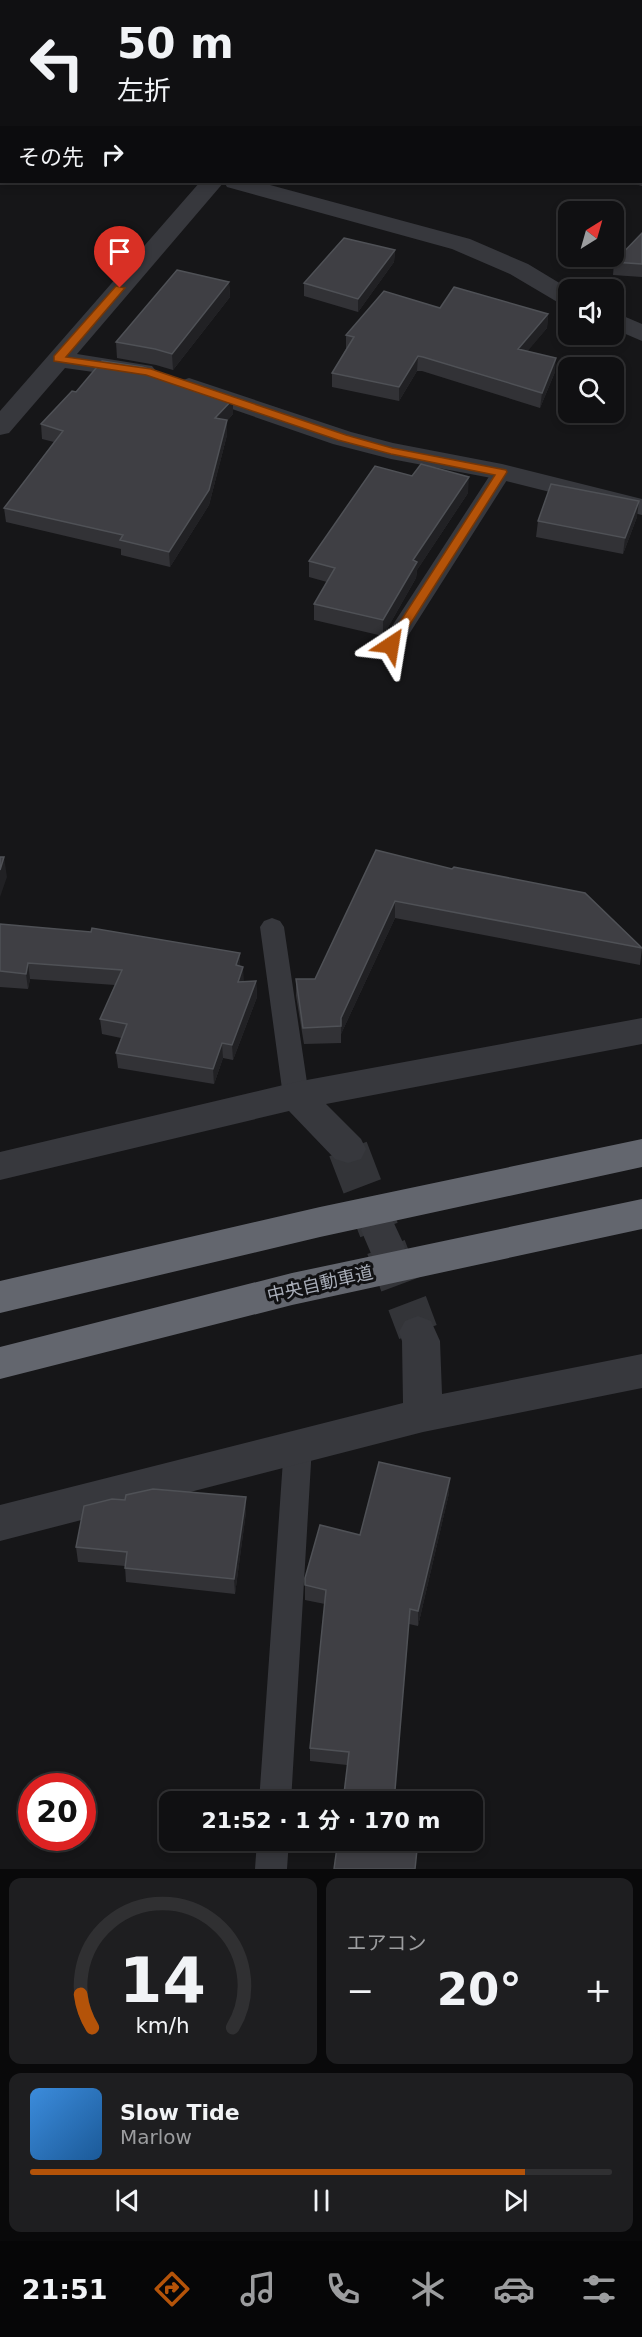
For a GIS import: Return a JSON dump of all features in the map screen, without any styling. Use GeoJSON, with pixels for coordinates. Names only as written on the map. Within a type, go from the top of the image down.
{"type":"FeatureCollection","features":[{"type":"Feature","properties":{"kind":"highway"},"geometry":{"type":"LineString","coordinates":[[0,1297],[271,1232],[642,1148]]}},
{"type":"Feature","properties":{"kind":"highway"},"geometry":{"type":"LineString","coordinates":[[516,1178],[642,1153]]}},
{"type":"Feature","properties":{"kind":"highway","name":"中央自動車道"},"geometry":{"type":"LineString","coordinates":[[0,1363],[292,1289],[642,1214]]}},
{"type":"Feature","properties":{"kind":"street"},"geometry":{"type":"LineString","coordinates":[[0,427],[211,183]]}},
{"type":"Feature","properties":{"kind":"street"},"geometry":{"type":"LineString","coordinates":[[239,183],[461,244],[519,269],[558,292]]}},
{"type":"Feature","properties":{"kind":"street"},"geometry":{"type":"LineString","coordinates":[[624,325],[642,333]]}},
{"type":"Feature","properties":{"kind":"street"},"geometry":{"type":"LineString","coordinates":[[58,359],[147,372],[342,438],[391,451],[502,472],[642,507]]}},
{"type":"Feature","properties":{"kind":"street"},"geometry":{"type":"LineString","coordinates":[[0,1166],[296,1096],[642,1031]]}},
{"type":"Feature","properties":{"kind":"street"},"geometry":{"type":"LineString","coordinates":[[296,1096],[348,1149]]}},
{"type":"Feature","properties":{"kind":"street"},"geometry":{"type":"LineString","coordinates":[[418,1332],[422,1341],[423,1414]]}},
{"type":"Feature","properties":{"kind":"street"},"geometry":{"type":"LineString","coordinates":[[0,1523],[423,1414],[642,1371]]}},
{"type":"Feature","properties":{"kind":"lane"},"geometry":{"type":"LineString","coordinates":[[391,645],[502,472]]}},
{"type":"Feature","properties":{"kind":"lane"},"geometry":{"type":"LineString","coordinates":[[272,927],[296,1096]]}},
{"type":"Feature","properties":{"kind":"lane"},"geometry":{"type":"LineString","coordinates":[[277,1791],[298,1446]]}},
{"type":"Feature","properties":{"kind":"lane"},"geometry":{"type":"LineString","coordinates":[[271,1869],[272,1851]]}},
{"type":"Feature","properties":{"kind":"building"},"geometry":{"type":"Polygon","coordinates":[[[642,233],[642,264],[624,263],[624,252],[642,233]]]}},
{"type":"Feature","properties":{"kind":"building"},"geometry":{"type":"Polygon","coordinates":[[[344,238],[395,250],[358,299],[304,283],[344,238]]]}},
{"type":"Feature","properties":{"kind":"building"},"geometry":{"type":"Polygon","coordinates":[[[177,270],[229,282],[172,354],[116,342],[177,270]]]}},
{"type":"Feature","properties":{"kind":"building"},"geometry":{"type":"Polygon","coordinates":[[[454,287],[548,314],[518,349],[556,358],[542,393],[418,356],[399,387],[332,373],[354,337],[346,335],[384,291],[440,308],[454,287]]]}},
{"type":"Feature","properties":{"kind":"building"},"geometry":{"type":"Polygon","coordinates":[[[102,361],[142,367],[233,399],[215,418],[227,420],[209,490],[169,552],[120,540],[123,535],[4,508],[63,431],[41,424],[72,391],[76,392],[102,361]]]}},
{"type":"Feature","properties":{"kind":"building"},"geometry":{"type":"Polygon","coordinates":[[[421,464],[469,477],[413,560],[417,562],[383,620],[314,604],[335,568],[309,561],[375,466],[412,476],[421,464]]]}},
{"type":"Feature","properties":{"kind":"building"},"geometry":{"type":"Polygon","coordinates":[[[551,484],[639,501],[625,538],[538,521],[551,484]]]}},
{"type":"Feature","properties":{"kind":"building"},"geometry":{"type":"Polygon","coordinates":[[[376,850],[452,869],[454,867],[585,893],[642,948],[395,901],[341,1018],[341,1026],[303,1028],[296,979],[315,979],[376,850]]]}},
{"type":"Feature","properties":{"kind":"building"},"geometry":{"type":"Polygon","coordinates":[[[0,857],[4,857],[0,870],[0,857]]]}},
{"type":"Feature","properties":{"kind":"building"},"geometry":{"type":"Polygon","coordinates":[[[0,924],[91,932],[92,928],[240,953],[236,965],[243,967],[238,982],[256,981],[232,1045],[222,1043],[213,1069],[116,1053],[127,1024],[100,1019],[122,970],[28,963],[26,974],[0,971],[0,924]]]}},
{"type":"Feature","properties":{"kind":"building"},"geometry":{"type":"Polygon","coordinates":[[[379,1462],[450,1478],[418,1611],[410,1609],[395,1791],[344,1791],[349,1752],[310,1748],[326,1590],[305,1585],[305,1578],[320,1525],[360,1535],[379,1462]]]}},
{"type":"Feature","properties":{"kind":"building"},"geometry":{"type":"Polygon","coordinates":[[[153,1489],[246,1497],[234,1579],[125,1568],[127,1552],[76,1547],[84,1506],[112,1499],[125,1500],[126,1495],[153,1489]]]}},
{"type":"Feature","properties":{"kind":"building"},"geometry":{"type":"Polygon","coordinates":[[[336,1851],[417,1851],[415,1869],[334,1869],[336,1851]]]}},
{"type":"Feature","properties":{"kind":"tunnel"},"geometry":{"type":"LineString","coordinates":[[348,1149],[379,1230]]}},
{"type":"Feature","properties":{"kind":"tunnel"},"geometry":{"type":"LineString","coordinates":[[386,1247],[418,1332]]}},
{"type":"Feature","properties":{"kind":"route"},"geometry":{"type":"LineString","coordinates":[[120,288],[58,359],[147,372],[342,438],[391,451],[502,472],[391,645]]}}]}
